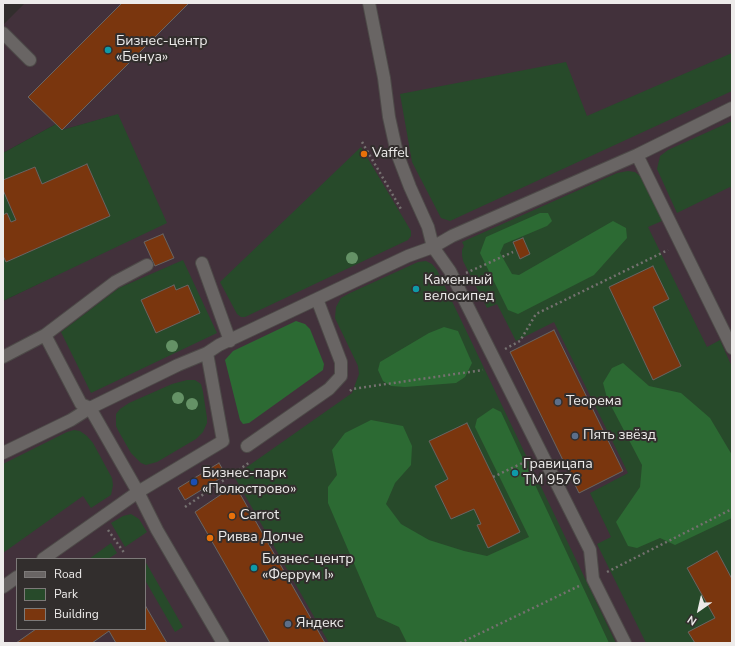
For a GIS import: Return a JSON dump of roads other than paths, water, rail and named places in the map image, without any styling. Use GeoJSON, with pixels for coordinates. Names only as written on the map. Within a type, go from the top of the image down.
{"type":"FeatureCollection","features":[{"type":"Feature","properties":{"kind":"lane"},"geometry":{"type":"LineString","coordinates":[[369,3],[384,78],[389,117],[397,153],[428,227],[433,247],[450,271],[590,550],[594,579],[625,643]]}},
{"type":"Feature","properties":{"kind":"lane"},"geometry":{"type":"LineString","coordinates":[[3,33],[30,60]]}},
{"type":"Feature","properties":{"kind":"lane"},"geometry":{"type":"LineString","coordinates":[[3,453],[71,420],[90,408],[219,345],[408,256],[433,247],[452,236],[637,155],[732,108]]}},
{"type":"Feature","properties":{"kind":"lane"},"geometry":{"type":"LineString","coordinates":[[637,155],[732,348]]}},
{"type":"Feature","properties":{"kind":"lane"},"geometry":{"type":"LineString","coordinates":[[202,263],[230,341]]}},
{"type":"Feature","properties":{"kind":"lane"},"geometry":{"type":"LineString","coordinates":[[3,357],[45,335],[115,282],[147,265]]}},
{"type":"Feature","properties":{"kind":"lane"},"geometry":{"type":"LineString","coordinates":[[248,446],[329,389],[341,376],[341,362],[317,299]]}},
{"type":"Feature","properties":{"kind":"lane"},"geometry":{"type":"LineString","coordinates":[[45,335],[81,404],[90,408],[138,492],[157,530],[223,643]]}},
{"type":"Feature","properties":{"kind":"lane"},"geometry":{"type":"LineString","coordinates":[[44,558],[138,492],[223,441],[207,352]]}},
{"type":"Feature","properties":{"kind":"lane"},"geometry":{"type":"LineString","coordinates":[[3,587],[16,578]]}},
{"type":"Feature","properties":{"kind":"place","name":"Бизнес-центр «Бенуа»"},"geometry":{"type":"Point","coordinates":[108,50]}},
{"type":"Feature","properties":{"kind":"place","name":"Vaffel"},"geometry":{"type":"Point","coordinates":[364,154]}},
{"type":"Feature","properties":{"kind":"place","name":"Каменный велосипед"},"geometry":{"type":"Point","coordinates":[416,289]}},
{"type":"Feature","properties":{"kind":"place","name":"Теорема"},"geometry":{"type":"Point","coordinates":[558,402]}},
{"type":"Feature","properties":{"kind":"place","name":"Пять звёзд"},"geometry":{"type":"Point","coordinates":[575,436]}},
{"type":"Feature","properties":{"kind":"place","name":"Гравицапа ТМ 9576"},"geometry":{"type":"Point","coordinates":[515,473]}},
{"type":"Feature","properties":{"kind":"place","name":"Бизнес-парк «Полюстрово»"},"geometry":{"type":"Point","coordinates":[194,482]}},
{"type":"Feature","properties":{"kind":"place","name":"Carrot"},"geometry":{"type":"Point","coordinates":[232,516]}},
{"type":"Feature","properties":{"kind":"place","name":"Ривва Долче"},"geometry":{"type":"Point","coordinates":[210,538]}},
{"type":"Feature","properties":{"kind":"place","name":"Бизнес-центр «Феррум I»"},"geometry":{"type":"Point","coordinates":[254,568]}},
{"type":"Feature","properties":{"kind":"place","name":"Яндекс"},"geometry":{"type":"Point","coordinates":[288,624]}}]}
